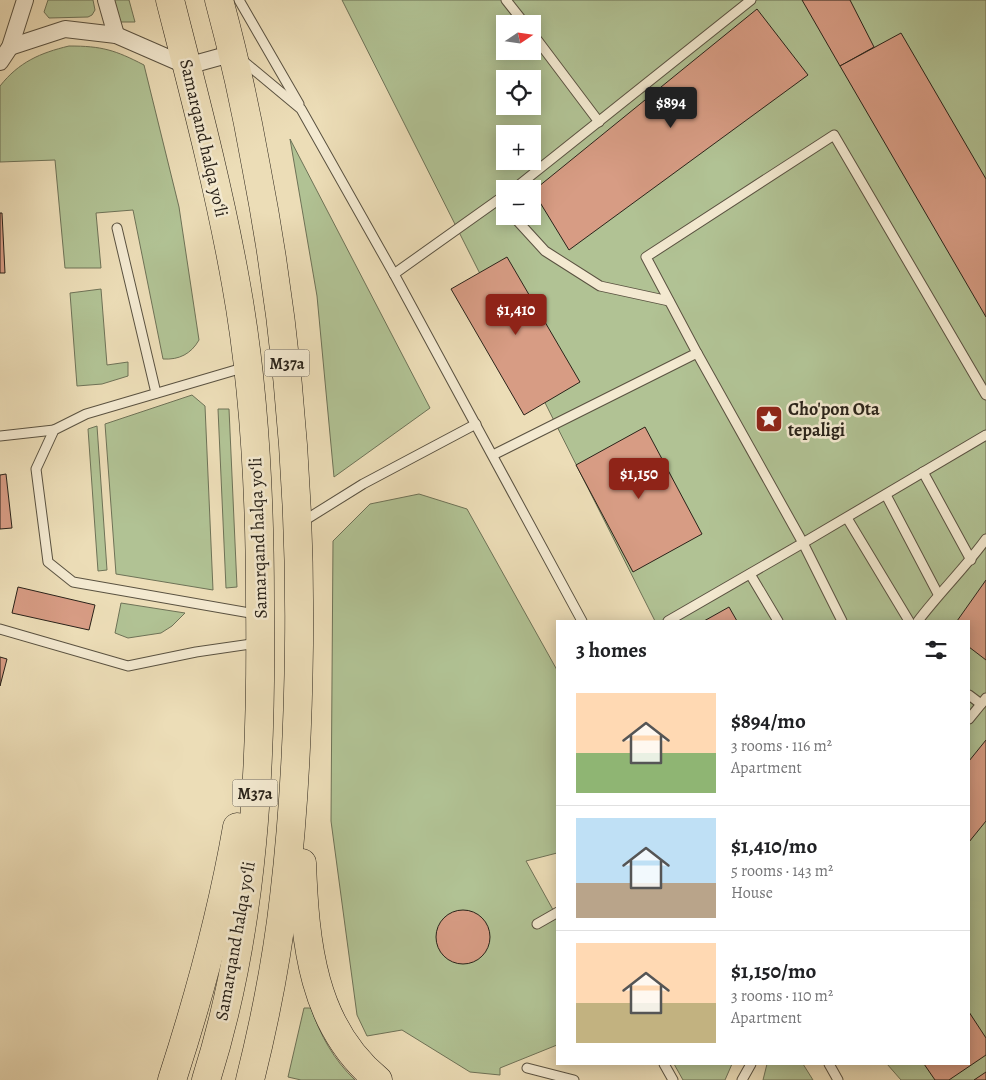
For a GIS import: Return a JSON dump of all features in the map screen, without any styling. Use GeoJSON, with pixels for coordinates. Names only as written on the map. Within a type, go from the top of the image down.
{"type":"FeatureCollection","features":[{"type":"Feature","properties":{"kind":"highway","name":"Samarqand halqa yoʻli"},"geometry":{"type":"LineString","coordinates":[[170,0],[221,208],[236,285],[248,366],[259,502],[261,642],[258,748],[249,872],[231,988],[206,1080]]}},
{"type":"Feature","properties":{"kind":"highway","name":"M37a"},"geometry":{"type":"LineString","coordinates":[[219,0],[234,53],[267,221],[283,326],[293,430],[297,525],[299,620],[297,732],[284,897],[264,1022],[250,1080]]}},
{"type":"Feature","properties":{"kind":"highway","name":"M37a"},"geometry":{"type":"LineString","coordinates":[[172,1080],[202,979],[232,853],[244,786],[261,642]]}},
{"type":"Feature","properties":{"kind":"highway"},"geometry":{"type":"LineString","coordinates":[[297,732],[303,893],[313,976],[319,995],[336,1031],[358,1061],[378,1080]]}},
{"type":"Feature","properties":{"kind":"street"},"geometry":{"type":"LineString","coordinates":[[0,62],[10,47],[25,0]]}},
{"type":"Feature","properties":{"kind":"street"},"geometry":{"type":"LineString","coordinates":[[106,0],[116,34]]}},
{"type":"Feature","properties":{"kind":"street"},"geometry":{"type":"LineString","coordinates":[[10,47],[66,29],[116,34],[187,66],[234,53]]}},
{"type":"Feature","properties":{"kind":"lane"},"geometry":{"type":"LineString","coordinates":[[239,0],[394,274],[581,620]]}},
{"type":"Feature","properties":{"kind":"lane"},"geometry":{"type":"LineString","coordinates":[[506,0],[518,15]]}},
{"type":"Feature","properties":{"kind":"lane"},"geometry":{"type":"LineString","coordinates":[[525,180],[751,0]]}},
{"type":"Feature","properties":{"kind":"lane"},"geometry":{"type":"LineString","coordinates":[[541,45],[599,122]]}},
{"type":"Feature","properties":{"kind":"lane"},"geometry":{"type":"LineString","coordinates":[[234,53],[301,109]]}},
{"type":"Feature","properties":{"kind":"lane"},"geometry":{"type":"LineString","coordinates":[[841,620],[803,544],[646,257],[834,135],[986,395]]}},
{"type":"Feature","properties":{"kind":"lane"},"geometry":{"type":"LineString","coordinates":[[394,274],[496,202]]}},
{"type":"Feature","properties":{"kind":"lane"},"geometry":{"type":"LineString","coordinates":[[521,225],[545,251],[600,286],[669,301]]}},
{"type":"Feature","properties":{"kind":"lane"},"geometry":{"type":"LineString","coordinates":[[117,228],[156,393]]}},
{"type":"Feature","properties":{"kind":"lane"},"geometry":{"type":"LineString","coordinates":[[493,455],[697,353]]}},
{"type":"Feature","properties":{"kind":"lane"},"geometry":{"type":"LineString","coordinates":[[0,436],[54,430],[86,414],[248,366]]}},
{"type":"Feature","properties":{"kind":"lane"},"geometry":{"type":"LineString","coordinates":[[297,525],[363,484],[476,424]]}},
{"type":"Feature","properties":{"kind":"lane"},"geometry":{"type":"LineString","coordinates":[[54,430],[36,469],[48,562],[73,582],[261,615]]}},
{"type":"Feature","properties":{"kind":"lane"},"geometry":{"type":"LineString","coordinates":[[670,620],[803,544],[986,435]]}},
{"type":"Feature","properties":{"kind":"lane"},"geometry":{"type":"LineString","coordinates":[[923,472],[971,560]]}},
{"type":"Feature","properties":{"kind":"lane"},"geometry":{"type":"LineString","coordinates":[[886,495],[938,594]]}},
{"type":"Feature","properties":{"kind":"lane"},"geometry":{"type":"LineString","coordinates":[[847,518],[908,620]]}},
{"type":"Feature","properties":{"kind":"lane"},"geometry":{"type":"LineString","coordinates":[[919,620],[938,594],[971,560],[986,539]]}},
{"type":"Feature","properties":{"kind":"lane"},"geometry":{"type":"LineString","coordinates":[[750,574],[777,620]]}},
{"type":"Feature","properties":{"kind":"lane"},"geometry":{"type":"LineString","coordinates":[[0,629],[128,666],[196,652],[261,642]]}},
{"type":"Feature","properties":{"kind":"lane"},"geometry":{"type":"LineString","coordinates":[[970,695],[984,701],[970,717]]}},
{"type":"Feature","properties":{"kind":"lane"},"geometry":{"type":"LineString","coordinates":[[537,924],[556,913]]}},
{"type":"Feature","properties":{"kind":"lane"},"geometry":{"type":"LineString","coordinates":[[665,1065],[673,1080]]}},
{"type":"Feature","properties":{"kind":"lane"},"geometry":{"type":"LineString","coordinates":[[742,1080],[750,1065]]}},
{"type":"Feature","properties":{"kind":"lane"},"geometry":{"type":"LineString","coordinates":[[830,1065],[838,1080]]}},
{"type":"Feature","properties":{"kind":"lane"},"geometry":{"type":"LineString","coordinates":[[527,1068],[574,1080]]}},
{"type":"Feature","properties":{"kind":"green space"},"geometry":{"type":"Polygon","coordinates":[[[48,0],[93,0],[95,10],[88,17],[49,18],[44,12],[48,0]]]}},
{"type":"Feature","properties":{"kind":"green space"},"geometry":{"type":"Polygon","coordinates":[[[113,0],[129,0],[135,22],[120,22],[113,0]]]}},
{"type":"Feature","properties":{"kind":"green space","name":"Cho'pon Ota tepaligi"},"geometry":{"type":"Polygon","coordinates":[[[342,0],[986,0],[986,1080],[901,1080],[888,1065],[970,1065],[970,620],[654,620],[342,0]]]}},
{"type":"Feature","properties":{"kind":"green space"},"geometry":{"type":"Polygon","coordinates":[[[69,46],[108,50],[144,65],[179,207],[199,340],[192,349],[179,357],[163,359],[133,210],[96,213],[101,268],[65,268],[55,160],[0,162],[0,86],[15,71],[39,55],[69,46]]]}},
{"type":"Feature","properties":{"kind":"green space"},"geometry":{"type":"Polygon","coordinates":[[[290,139],[430,408],[334,477],[317,296],[290,139]]]}},
{"type":"Feature","properties":{"kind":"green space"},"geometry":{"type":"Polygon","coordinates":[[[101,289],[107,365],[128,362],[128,376],[102,384],[77,386],[70,293],[101,289]]]}},
{"type":"Feature","properties":{"kind":"green space"},"geometry":{"type":"Polygon","coordinates":[[[192,395],[205,406],[213,590],[116,574],[105,424],[192,395]]]}},
{"type":"Feature","properties":{"kind":"green space"},"geometry":{"type":"Polygon","coordinates":[[[218,409],[229,409],[237,587],[226,588],[218,409]]]}},
{"type":"Feature","properties":{"kind":"green space"},"geometry":{"type":"Polygon","coordinates":[[[97,426],[107,570],[98,571],[88,429],[97,426]]]}},
{"type":"Feature","properties":{"kind":"green space"},"geometry":{"type":"Polygon","coordinates":[[[419,494],[467,509],[556,668],[556,853],[526,861],[556,915],[556,1045],[500,1068],[500,1075],[470,1072],[402,1030],[367,1036],[357,1015],[331,821],[333,541],[370,504],[419,494]]]}},
{"type":"Feature","properties":{"kind":"green space"},"geometry":{"type":"Polygon","coordinates":[[[121,603],[185,613],[172,626],[161,633],[128,638],[115,633],[121,603]]]}},
{"type":"Feature","properties":{"kind":"green space"},"geometry":{"type":"Polygon","coordinates":[[[304,1008],[311,1008],[328,1047],[355,1080],[301,1080],[288,1077],[304,1008]]]}},
{"type":"Feature","properties":{"kind":"green space"},"geometry":{"type":"Polygon","coordinates":[[[675,1065],[732,1065],[725,1080],[683,1080],[675,1065]]]}},
{"type":"Feature","properties":{"kind":"green space"},"geometry":{"type":"Polygon","coordinates":[[[767,1065],[804,1065],[813,1080],[763,1080],[767,1065]]]}},
{"type":"Feature","properties":{"kind":"building"},"geometry":{"type":"Polygon","coordinates":[[[802,0],[850,0],[874,47],[840,66],[802,0]]]}},
{"type":"Feature","properties":{"kind":"building"},"geometry":{"type":"Polygon","coordinates":[[[757,9],[808,75],[569,250],[541,204],[541,184],[757,9]]]}},
{"type":"Feature","properties":{"kind":"building"},"geometry":{"type":"Polygon","coordinates":[[[901,33],[986,179],[986,317],[840,66],[901,33]]]}},
{"type":"Feature","properties":{"kind":"building"},"geometry":{"type":"Polygon","coordinates":[[[0,213],[2,213],[5,273],[0,273],[0,213]]]}},
{"type":"Feature","properties":{"kind":"building"},"geometry":{"type":"Polygon","coordinates":[[[507,257],[580,382],[524,415],[451,289],[507,257]]]}},
{"type":"Feature","properties":{"kind":"building"},"geometry":{"type":"Polygon","coordinates":[[[645,427],[702,534],[633,572],[576,465],[645,427]]]}},
{"type":"Feature","properties":{"kind":"building"},"geometry":{"type":"Polygon","coordinates":[[[6,474],[12,528],[0,529],[0,475],[6,474]]]}},
{"type":"Feature","properties":{"kind":"building"},"geometry":{"type":"Polygon","coordinates":[[[986,580],[986,660],[970,648],[970,620],[958,620],[986,580]]]}},
{"type":"Feature","properties":{"kind":"building"},"geometry":{"type":"Polygon","coordinates":[[[18,587],[95,605],[89,630],[12,613],[18,587]]]}},
{"type":"Feature","properties":{"kind":"building"},"geometry":{"type":"Polygon","coordinates":[[[729,607],[736,620],[706,620],[729,607]]]}},
{"type":"Feature","properties":{"kind":"building"},"geometry":{"type":"Polygon","coordinates":[[[0,657],[7,659],[0,686],[0,657]]]}},
{"type":"Feature","properties":{"kind":"building"},"geometry":{"type":"Polygon","coordinates":[[[986,740],[986,821],[970,841],[970,760],[986,740]]]}},
{"type":"Feature","properties":{"kind":"building"},"geometry":{"type":"Polygon","coordinates":[[[458,910],[468,910],[478,914],[486,922],[490,937],[486,952],[478,960],[468,964],[458,964],[448,960],[440,952],[436,942],[436,932],[440,922],[448,914],[458,910]]]}},
{"type":"Feature","properties":{"kind":"building"},"geometry":{"type":"Polygon","coordinates":[[[970,1014],[986,1038],[986,1055],[949,1080],[935,1080],[925,1065],[970,1065],[970,1014]]]}},
{"type":"Feature","properties":{"kind":"building"},"geometry":{"type":"Polygon","coordinates":[[[986,1072],[986,1080],[974,1080],[986,1072]]]}},
{"type":"Feature","properties":{"kind":"place","name":"Cho'pon Ota tepaligi"},"geometry":{"type":"Point","coordinates":[769,419]}}]}
